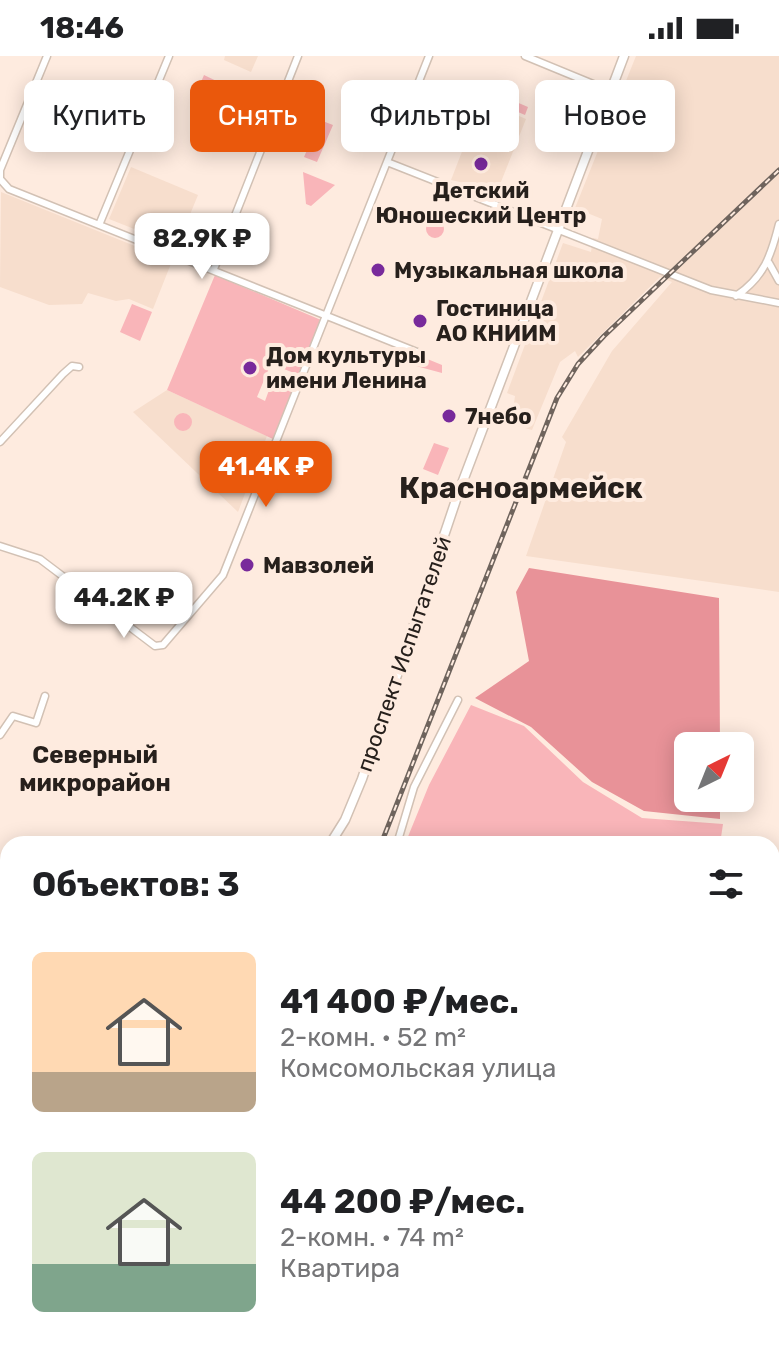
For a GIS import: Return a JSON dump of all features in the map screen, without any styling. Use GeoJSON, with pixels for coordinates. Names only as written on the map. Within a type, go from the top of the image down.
{"type":"FeatureCollection","features":[{"type":"Feature","properties":{"kind":"main road","name":"проспект Испытателей"},"geometry":{"type":"LineString","coordinates":[[614,80],[624,56]]}},
{"type":"Feature","properties":{"kind":"main road","name":"проспект Испытателей"},"geometry":{"type":"LineString","coordinates":[[334,836],[362,779],[458,494],[586,152]]}},
{"type":"Feature","properties":{"kind":"street"},"geometry":{"type":"LineString","coordinates":[[47,56],[0,170],[0,180],[9,189],[422,354]]}},
{"type":"Feature","properties":{"kind":"street"},"geometry":{"type":"LineString","coordinates":[[99,225],[169,56]]}},
{"type":"Feature","properties":{"kind":"street"},"geometry":{"type":"LineString","coordinates":[[214,269],[298,56]]}},
{"type":"Feature","properties":{"kind":"street"},"geometry":{"type":"LineString","coordinates":[[0,546],[40,559],[155,646],[163,645],[175,634],[223,575],[429,56]]}},
{"type":"Feature","properties":{"kind":"street"},"geometry":{"type":"LineString","coordinates":[[525,56],[583,80]]}},
{"type":"Feature","properties":{"kind":"street"},"geometry":{"type":"LineString","coordinates":[[387,162],[736,296],[779,303]]}},
{"type":"Feature","properties":{"kind":"street"},"geometry":{"type":"LineString","coordinates":[[736,296],[753,285],[769,263],[779,224]]}},
{"type":"Feature","properties":{"kind":"street"},"geometry":{"type":"LineString","coordinates":[[769,263],[779,281]]}},
{"type":"Feature","properties":{"kind":"street"},"geometry":{"type":"LineString","coordinates":[[0,442],[63,374],[72,366],[79,367]]}},
{"type":"Feature","properties":{"kind":"street"},"geometry":{"type":"LineString","coordinates":[[0,735],[13,716],[36,723],[45,696]]}},
{"type":"Feature","properties":{"kind":"street"},"geometry":{"type":"LineString","coordinates":[[399,836],[414,787],[458,700]]}},
{"type":"Feature","properties":{"kind":"shaded area"},"geometry":{"type":"Polygon","coordinates":[[[225,56],[258,56],[251,72],[224,60],[225,56]]]}},
{"type":"Feature","properties":{"kind":"shaded area"},"geometry":{"type":"Polygon","coordinates":[[[636,56],[779,56],[779,592],[526,556],[566,442],[562,437],[612,351],[672,282],[660,277],[578,357],[575,351],[560,362],[532,430],[511,424],[515,396],[507,393],[563,243],[591,252],[593,238],[598,239],[602,219],[575,208],[597,152],[675,152],[675,80],[626,80],[636,56]]]}},
{"type":"Feature","properties":{"kind":"shaded area"},"geometry":{"type":"Polygon","coordinates":[[[519,103],[528,107],[525,115],[519,112],[519,103]]]}},
{"type":"Feature","properties":{"kind":"shaded area"},"geometry":{"type":"Polygon","coordinates":[[[519,116],[526,119],[519,137],[519,116]]]}},
{"type":"Feature","properties":{"kind":"shaded area"},"geometry":{"type":"Polygon","coordinates":[[[325,122],[333,125],[325,144],[325,122]]]}},
{"type":"Feature","properties":{"kind":"shaded area"},"geometry":{"type":"Polygon","coordinates":[[[306,152],[321,152],[317,162],[304,157],[306,152]]]}},
{"type":"Feature","properties":{"kind":"shaded area"},"geometry":{"type":"Polygon","coordinates":[[[462,152],[513,152],[495,197],[473,185],[451,180],[462,152]]]}},
{"type":"Feature","properties":{"kind":"shaded area"},"geometry":{"type":"Polygon","coordinates":[[[131,167],[198,195],[177,246],[109,219],[131,167]]]}},
{"type":"Feature","properties":{"kind":"shaded area"},"geometry":{"type":"Polygon","coordinates":[[[303,172],[335,185],[311,206],[306,204],[303,172]]]}},
{"type":"Feature","properties":{"kind":"shaded area"},"geometry":{"type":"Polygon","coordinates":[[[1,192],[172,261],[153,309],[129,299],[116,301],[88,293],[82,304],[49,305],[0,287],[1,192]]]}},
{"type":"Feature","properties":{"kind":"shaded area"},"geometry":{"type":"Polygon","coordinates":[[[431,220],[439,220],[444,229],[442,236],[431,238],[426,233],[426,225],[431,220]]]}},
{"type":"Feature","properties":{"kind":"shaded area"},"geometry":{"type":"Polygon","coordinates":[[[215,275],[321,320],[299,375],[279,367],[286,347],[279,344],[257,397],[265,401],[272,382],[293,391],[273,439],[167,390],[215,275]]]}},
{"type":"Feature","properties":{"kind":"shaded area"},"geometry":{"type":"Polygon","coordinates":[[[132,304],[152,312],[140,341],[120,332],[132,304]]]}},
{"type":"Feature","properties":{"kind":"shaded area"},"geometry":{"type":"Polygon","coordinates":[[[420,356],[442,365],[442,373],[416,366],[420,356]]]}},
{"type":"Feature","properties":{"kind":"shaded area"},"geometry":{"type":"Polygon","coordinates":[[[167,390],[267,436],[238,512],[133,412],[167,390]]]}},
{"type":"Feature","properties":{"kind":"shaded area"},"geometry":{"type":"Polygon","coordinates":[[[183,413],[192,422],[183,431],[174,422],[183,413]]]}},
{"type":"Feature","properties":{"kind":"shaded area"},"geometry":{"type":"Polygon","coordinates":[[[434,443],[449,448],[438,475],[423,469],[434,443]]]}},
{"type":"Feature","properties":{"kind":"shaded area"},"geometry":{"type":"Polygon","coordinates":[[[529,568],[719,598],[720,732],[674,732],[674,812],[720,812],[720,819],[644,811],[592,782],[531,727],[475,698],[529,661],[516,592],[529,568]]]}},
{"type":"Feature","properties":{"kind":"shaded area"},"geometry":{"type":"Polygon","coordinates":[[[471,705],[524,726],[583,782],[642,818],[723,824],[721,836],[408,836],[429,785],[471,705]]]}},
{"type":"Feature","properties":{"kind":"railway"},"geometry":{"type":"LineString","coordinates":[[384,836],[557,398],[578,364],[604,336],[779,170]]}},
{"type":"Feature","properties":{"kind":"place","name":"Детский Юношеский Центр"},"geometry":{"type":"Point","coordinates":[481,164]}},
{"type":"Feature","properties":{"kind":"place","name":"Музыкальная школа"},"geometry":{"type":"Point","coordinates":[378,270]}},
{"type":"Feature","properties":{"kind":"place","name":"Гостиница АО КНИИМ"},"geometry":{"type":"Point","coordinates":[420,321]}},
{"type":"Feature","properties":{"kind":"place","name":"Дом культуры имени Ленина"},"geometry":{"type":"Point","coordinates":[250,368]}},
{"type":"Feature","properties":{"kind":"place","name":"7небо"},"geometry":{"type":"Point","coordinates":[449,416]}},
{"type":"Feature","properties":{"kind":"place","name":"Мавзолей"},"geometry":{"type":"Point","coordinates":[247,565]}},
{"type":"Feature","properties":{"kind":"district","name":"Красноармейск"},"geometry":{"type":"Point","coordinates":[521,488]}},
{"type":"Feature","properties":{"kind":"district","name":"Северный микрорайон"},"geometry":{"type":"Point","coordinates":[95,769]}}]}
